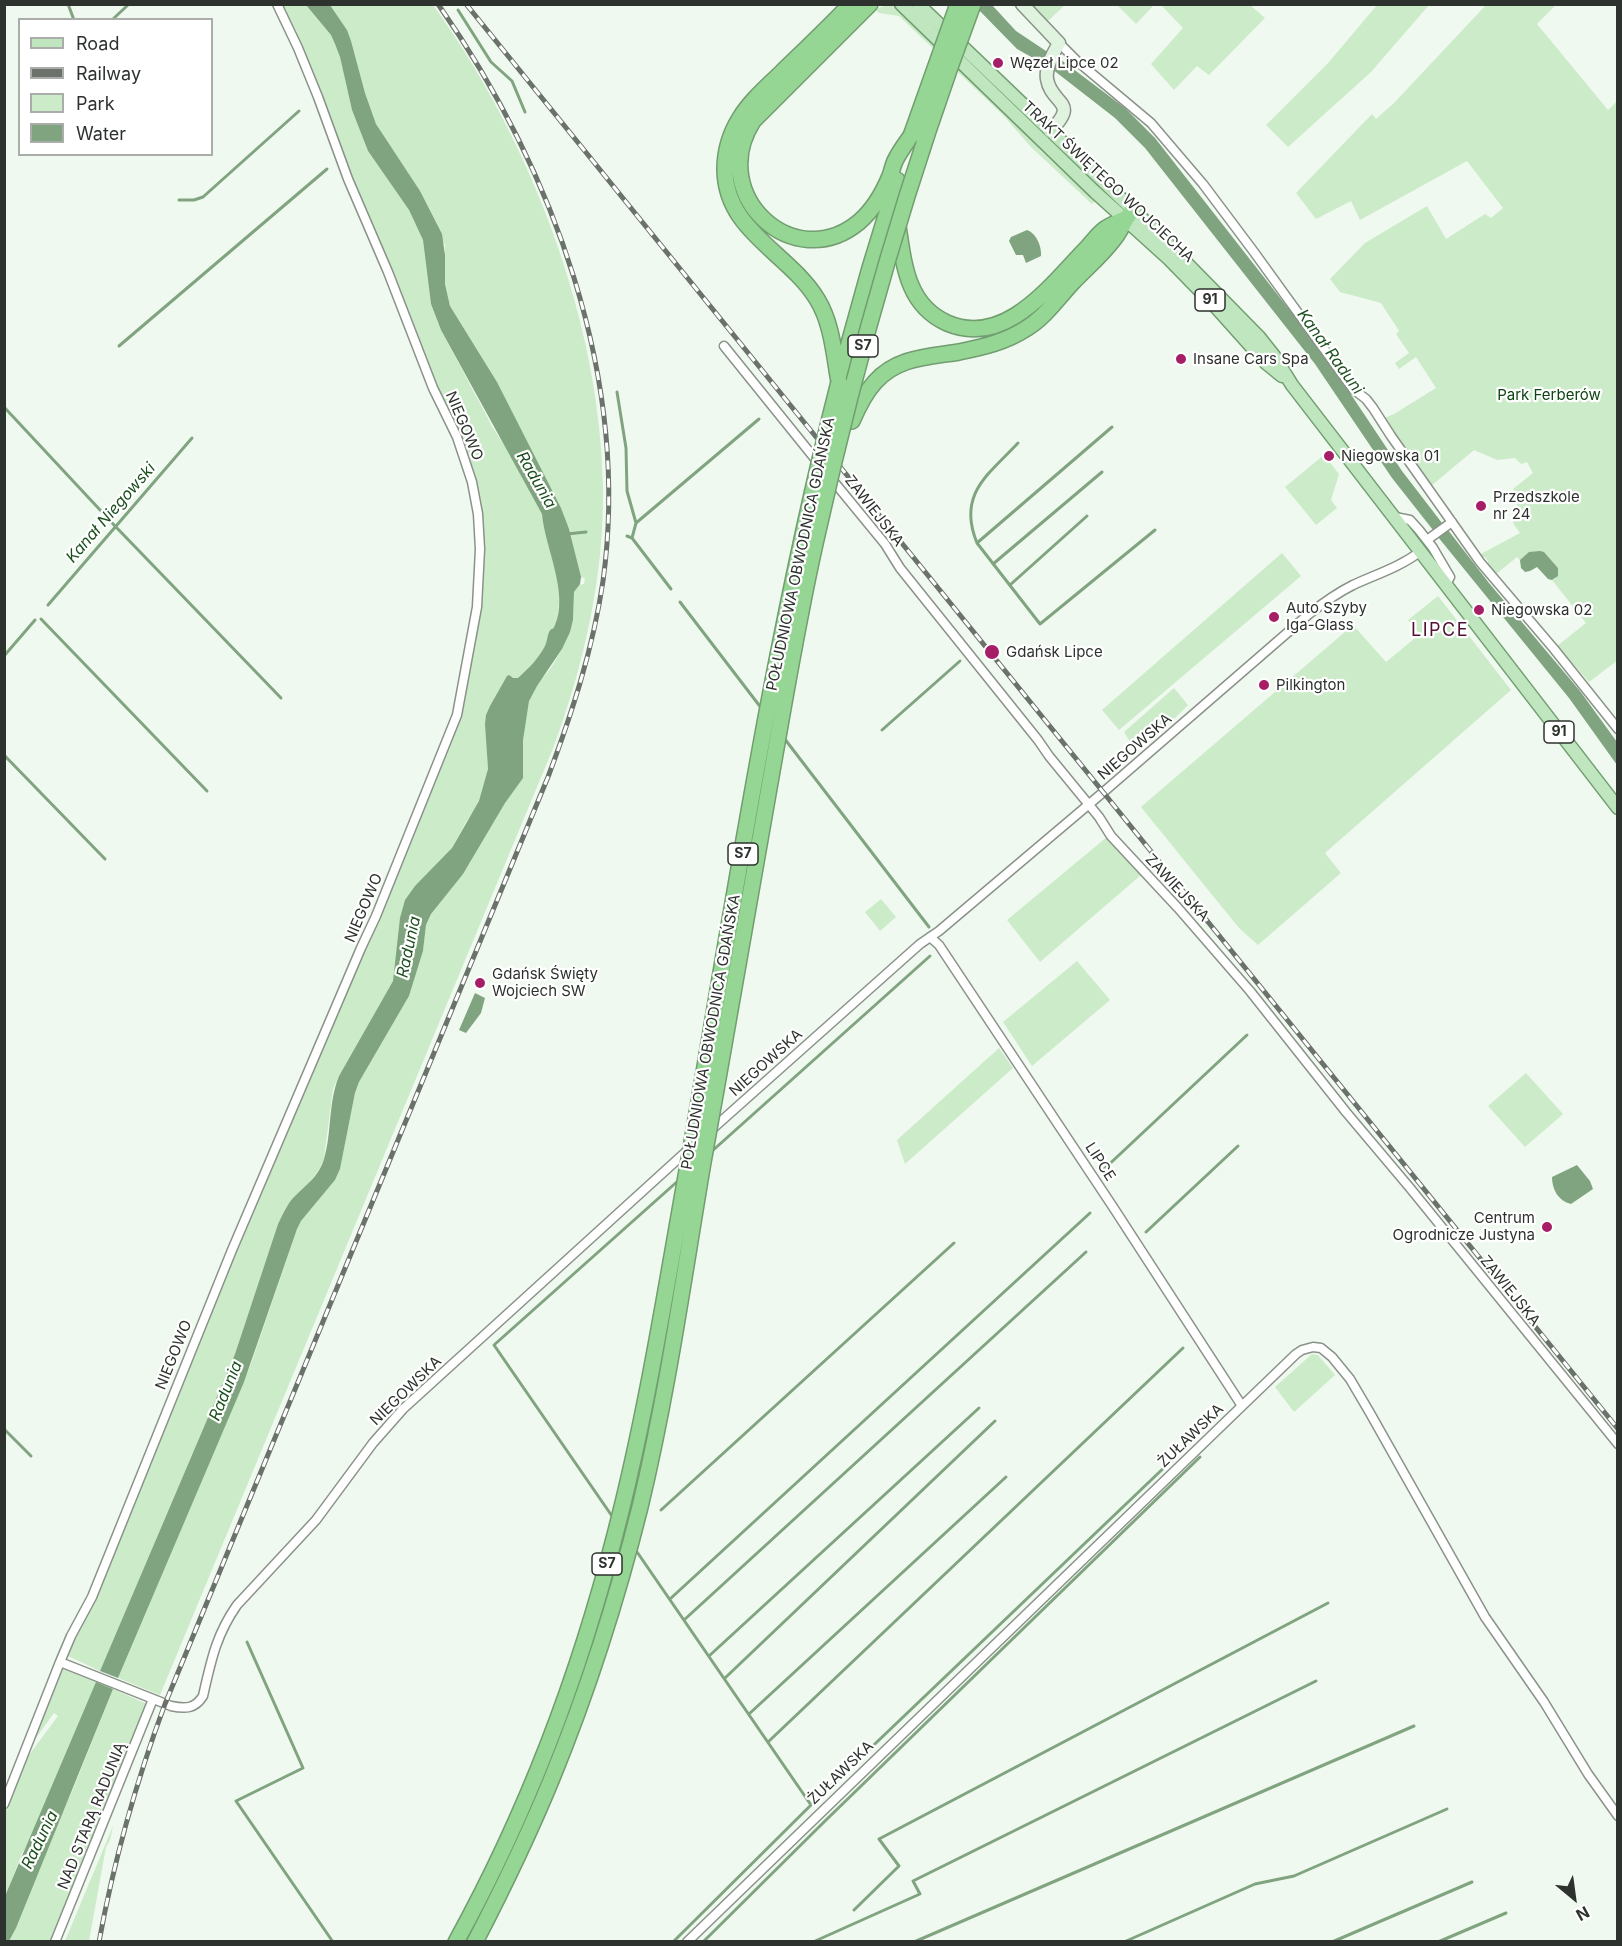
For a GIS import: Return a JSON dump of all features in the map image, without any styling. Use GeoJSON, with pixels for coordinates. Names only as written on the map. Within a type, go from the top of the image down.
{"type":"FeatureCollection","features":[{"type":"Feature","properties":{"kind":"highway"},"geometry":{"type":"LineString","coordinates":[[851,4],[819,46],[753,121],[744,140],[739,162],[741,184],[748,201],[760,215],[779,230],[808,238],[829,237],[851,228],[868,214],[890,177],[896,159],[911,136]]}},
{"type":"Feature","properties":{"kind":"highway"},"geometry":{"type":"LineString","coordinates":[[838,382],[827,322],[821,305],[811,289],[794,270],[753,234],[741,219],[731,202],[725,176],[725,158],[731,136],[740,117],[755,98],[870,4]]}},
{"type":"Feature","properties":{"kind":"highway","name":"POŁUDNIOWA OBWODNICA GDAŃSKA"},"geometry":{"type":"LineString","coordinates":[[456,1941],[516,1820],[553,1729],[585,1640],[616,1530],[634,1458],[657,1344],[780,641],[814,481],[838,382],[870,268],[911,136],[958,4]]}},
{"type":"Feature","properties":{"kind":"highway","name":"POŁUDNIOWA OBWODNICA GDAŃSKA"},"geometry":{"type":"LineString","coordinates":[[475,1941],[514,1864],[552,1778],[587,1686],[640,1505],[661,1406],[800,616],[832,467],[898,226],[937,106],[974,4]]}},
{"type":"Feature","properties":{"kind":"highway"},"geometry":{"type":"LineString","coordinates":[[898,226],[906,273],[915,296],[932,314],[954,326],[986,328],[1012,319],[1091,253],[1114,240],[1129,214]]}},
{"type":"Feature","properties":{"kind":"highway"},"geometry":{"type":"LineString","coordinates":[[832,467],[846,442],[861,402],[874,382],[882,375],[914,359],[974,349],[1016,335],[1040,318],[1091,253]]}},
{"type":"Feature","properties":{"kind":"main road","name":"TRAKT ŚWIĘTEGO WOJCIECHA"},"geometry":{"type":"LineString","coordinates":[[901,4],[1259,337],[1292,385],[1395,518],[1427,542],[1446,584],[1617,808]]}},
{"type":"Feature","properties":{"kind":"main road","name":"TRAKT ŚWIĘTEGO WOJCIECHA"},"geometry":{"type":"LineString","coordinates":[[918,4],[1050,131],[1129,214]]}},
{"type":"Feature","properties":{"kind":"street","name":"NIEGOWO"},"geometry":{"type":"LineString","coordinates":[[4,1804],[64,1663],[71,1636],[92,1597],[232,1250],[376,916],[457,715],[477,607],[480,568],[479,522],[476,499],[465,458],[418,353],[308,73],[277,4]]}},
{"type":"Feature","properties":{"kind":"street"},"geometry":{"type":"LineString","coordinates":[[1022,4],[1057,47],[1151,123],[1203,184],[1353,388],[1373,408],[1449,524],[1579,679],[1617,729]]}},
{"type":"Feature","properties":{"kind":"street","name":"TRAKT ŚWIĘTEGO WOJCIECHA"},"geometry":{"type":"LineString","coordinates":[[1050,131],[1064,113],[1064,107],[1047,80],[1047,70],[1057,47]]}},
{"type":"Feature","properties":{"kind":"street","name":"ZAWIEJSKA"},"geometry":{"type":"LineString","coordinates":[[724,346],[885,544],[900,567],[1111,836],[1178,908],[1250,991],[1617,1444]]}},
{"type":"Feature","properties":{"kind":"street"},"geometry":{"type":"LineString","coordinates":[[1427,542],[1449,524]]}},
{"type":"Feature","properties":{"kind":"street","name":"NIEGOWSKA"},"geometry":{"type":"LineString","coordinates":[[64,1663],[149,1698],[183,1709],[190,1708],[200,1701],[217,1641],[230,1616],[316,1520],[387,1425],[659,1176],[881,978],[1321,605],[1352,586],[1396,567],[1427,542]]}},
{"type":"Feature","properties":{"kind":"street","name":"LIPCE"},"geometry":{"type":"LineString","coordinates":[[930,937],[939,945],[980,1005],[1242,1406]]}},
{"type":"Feature","properties":{"kind":"street","name":"ŻUŁAWSKA"},"geometry":{"type":"LineString","coordinates":[[687,1941],[1242,1406],[1302,1350],[1313,1347],[1326,1351],[1332,1357],[1360,1394],[1485,1617],[1544,1702],[1588,1774],[1617,1815]]}},
{"type":"Feature","properties":{"kind":"street","name":"NAD STARĄ RADUNIĄ"},"geometry":{"type":"LineString","coordinates":[[55,1941],[149,1698]]}},
{"type":"Feature","properties":{"kind":"green space"},"geometry":{"type":"Polygon","coordinates":[[[279,5],[306,5],[331,35],[340,57],[352,110],[368,151],[409,210],[423,240],[431,304],[441,330],[493,428],[535,492],[558,541],[559,603],[555,634],[486,735],[488,769],[484,789],[486,795],[466,822],[452,848],[436,867],[393,981],[333,1089],[324,1158],[320,1168],[285,1209],[278,1224],[235,1354],[100,1671],[68,1656],[95,1596],[245,1223],[321,1052],[459,715],[475,637],[479,506],[439,396],[279,5]]]}},
{"type":"Feature","properties":{"kind":"green space"},"geometry":{"type":"Polygon","coordinates":[[[330,5],[433,5],[468,57],[529,173],[554,235],[574,298],[589,362],[599,426],[603,489],[600,555],[583,652],[554,746],[160,1695],[118,1678],[251,1364],[297,1229],[335,1180],[340,1169],[355,1093],[359,1082],[409,996],[423,951],[426,925],[431,914],[471,861],[512,715],[551,668],[562,649],[573,620],[574,592],[578,585],[584,584],[585,578],[580,577],[569,529],[497,382],[450,306],[445,284],[445,245],[376,124],[347,30],[330,5]]]}},
{"type":"Feature","properties":{"kind":"green space"},"geometry":{"type":"Polygon","coordinates":[[[888,5],[901,11],[999,105],[1042,152],[1095,201],[1092,204],[1031,147],[1004,116],[899,16],[879,13],[875,9],[888,5]]]}},
{"type":"Feature","properties":{"kind":"green space"},"geometry":{"type":"Polygon","coordinates":[[[1029,5],[1065,5],[1049,20],[1043,21],[1029,5]]]}},
{"type":"Feature","properties":{"kind":"green space"},"geometry":{"type":"Polygon","coordinates":[[[1117,5],[1154,5],[1136,24],[1117,5]]]}},
{"type":"Feature","properties":{"kind":"green space"},"geometry":{"type":"Polygon","coordinates":[[[1161,5],[1250,5],[1265,18],[1209,75],[1197,66],[1174,90],[1151,64],[1183,28],[1161,5]]]}},
{"type":"Feature","properties":{"kind":"green space"},"geometry":{"type":"Polygon","coordinates":[[[1377,5],[1429,5],[1371,72],[1288,147],[1266,125],[1329,62],[1377,5]]]}},
{"type":"Feature","properties":{"kind":"green space","name":"Park Ferberów"},"geometry":{"type":"Polygon","coordinates":[[[1486,5],[1556,5],[1537,24],[1608,110],[1617,101],[1618,660],[1589,682],[1557,646],[1586,623],[1552,580],[1555,579],[1558,568],[1544,552],[1530,552],[1520,560],[1517,557],[1495,575],[1485,557],[1479,555],[1520,533],[1513,523],[1518,499],[1513,489],[1533,473],[1527,462],[1521,464],[1515,458],[1497,460],[1474,450],[1431,486],[1384,418],[1436,388],[1416,357],[1399,369],[1395,363],[1409,353],[1396,334],[1399,331],[1381,303],[1340,292],[1330,279],[1365,243],[1427,206],[1446,239],[1485,214],[1491,218],[1503,208],[1467,161],[1360,220],[1351,201],[1316,219],[1296,193],[1372,114],[1376,119],[1394,103],[1486,5]]]}},
{"type":"Feature","properties":{"kind":"green space"},"geometry":{"type":"Polygon","coordinates":[[[1324,455],[1339,474],[1331,500],[1337,508],[1316,525],[1285,487],[1324,455]]]}},
{"type":"Feature","properties":{"kind":"green space"},"geometry":{"type":"Polygon","coordinates":[[[1282,553],[1301,576],[1119,730],[1102,710],[1282,553]]]}},
{"type":"Feature","properties":{"kind":"green space"},"geometry":{"type":"Polygon","coordinates":[[[1438,596],[1511,690],[1325,853],[1341,873],[1258,945],[1239,928],[1141,807],[1353,625],[1386,662],[1420,634],[1408,620],[1438,596]]]}},
{"type":"Feature","properties":{"kind":"green space"},"geometry":{"type":"Polygon","coordinates":[[[1174,688],[1188,705],[1135,750],[1124,732],[1174,688]]]}},
{"type":"Feature","properties":{"kind":"green space"},"geometry":{"type":"Polygon","coordinates":[[[1107,837],[1141,875],[1040,962],[1007,920],[1107,837]]]}},
{"type":"Feature","properties":{"kind":"green space"},"geometry":{"type":"Polygon","coordinates":[[[881,899],[896,917],[880,931],[865,912],[881,899]]]}},
{"type":"Feature","properties":{"kind":"green space"},"geometry":{"type":"Polygon","coordinates":[[[1077,961],[1110,1000],[1032,1066],[1003,1022],[1077,961]]]}},
{"type":"Feature","properties":{"kind":"green space"},"geometry":{"type":"Polygon","coordinates":[[[999,1048],[1013,1068],[905,1164],[897,1140],[999,1048]]]}},
{"type":"Feature","properties":{"kind":"green space"},"geometry":{"type":"Polygon","coordinates":[[[1526,1073],[1563,1114],[1525,1147],[1488,1106],[1526,1073]]]}},
{"type":"Feature","properties":{"kind":"green space"},"geometry":{"type":"Polygon","coordinates":[[[1312,1354],[1318,1355],[1335,1375],[1294,1412],[1275,1387],[1312,1354]]]}},
{"type":"Feature","properties":{"kind":"green space"},"geometry":{"type":"Polygon","coordinates":[[[61,1668],[96,1682],[95,1689],[70,1744],[68,1756],[41,1819],[22,1854],[5,1896],[5,1810],[26,1756],[58,1716],[54,1713],[28,1749],[61,1668]]]}},
{"type":"Feature","properties":{"kind":"green space"},"geometry":{"type":"Polygon","coordinates":[[[113,1689],[147,1704],[50,1941],[5,1942],[74,1787],[113,1689]]]}},
{"type":"Feature","properties":{"kind":"green space"},"geometry":{"type":"Polygon","coordinates":[[[113,1826],[106,1847],[89,1941],[65,1941],[113,1826]]]}},
{"type":"Feature","properties":{"kind":"water","name":"Radunia"},"geometry":{"type":"Polygon","coordinates":[[[306,5],[330,5],[347,30],[376,124],[420,191],[442,234],[445,284],[450,306],[497,382],[561,508],[569,529],[581,577],[580,584],[574,592],[570,632],[562,649],[529,701],[523,740],[523,778],[505,803],[463,874],[431,914],[426,925],[423,951],[409,996],[359,1082],[355,1093],[340,1169],[335,1180],[297,1229],[244,1382],[118,1678],[100,1671],[235,1354],[278,1224],[290,1202],[322,1165],[333,1097],[339,1076],[393,981],[400,918],[405,900],[415,886],[452,848],[479,801],[488,769],[486,715],[507,676],[518,678],[539,655],[546,644],[549,632],[555,625],[559,612],[558,584],[542,514],[441,330],[431,304],[423,240],[409,210],[368,151],[352,110],[335,44],[331,35],[306,5]]]}},
{"type":"Feature","properties":{"kind":"water"},"geometry":{"type":"Polygon","coordinates":[[[974,5],[992,5],[1016,31],[1049,53],[1044,64],[1017,49],[974,5]]]}},
{"type":"Feature","properties":{"kind":"water"},"geometry":{"type":"Polygon","coordinates":[[[1056,56],[1125,108],[1155,138],[1324,354],[1402,471],[1442,523],[1433,530],[1392,478],[1315,364],[1145,148],[1115,118],[1052,69],[1056,56]]]}},
{"type":"Feature","properties":{"kind":"water"},"geometry":{"type":"Polygon","coordinates":[[[1027,230],[1038,240],[1041,256],[1026,263],[1023,255],[1016,255],[1009,241],[1011,237],[1027,230]]]}},
{"type":"Feature","properties":{"kind":"water"},"geometry":{"type":"Polygon","coordinates":[[[1448,530],[1489,583],[1580,691],[1617,742],[1617,765],[1569,698],[1438,537],[1448,530]]]}},
{"type":"Feature","properties":{"kind":"water"},"geometry":{"type":"Polygon","coordinates":[[[1529,552],[1544,552],[1558,568],[1558,576],[1552,580],[1548,579],[1537,567],[1525,572],[1521,568],[1520,560],[1529,552]]]}},
{"type":"Feature","properties":{"kind":"water"},"geometry":{"type":"Polygon","coordinates":[[[475,993],[485,998],[481,1013],[466,1033],[459,1030],[475,993]]]}},
{"type":"Feature","properties":{"kind":"water"},"geometry":{"type":"Polygon","coordinates":[[[1577,1165],[1590,1181],[1593,1189],[1571,1204],[1557,1194],[1552,1177],[1577,1165]]]}},
{"type":"Feature","properties":{"kind":"water","name":"Radunia"},"geometry":{"type":"Polygon","coordinates":[[[96,1682],[113,1689],[16,1928],[9,1941],[5,1941],[5,1896],[96,1682]]]}},
{"type":"Feature","properties":{"kind":"waterway"},"geometry":{"type":"LineString","coordinates":[[68,4],[73,18]]}},
{"type":"Feature","properties":{"kind":"waterway"},"geometry":{"type":"LineString","coordinates":[[114,18],[129,4]]}},
{"type":"Feature","properties":{"kind":"waterway"},"geometry":{"type":"LineString","coordinates":[[458,10],[491,62],[512,81],[525,112]]}},
{"type":"Feature","properties":{"kind":"waterway"},"geometry":{"type":"LineString","coordinates":[[179,200],[194,200],[203,197],[299,111]]}},
{"type":"Feature","properties":{"kind":"waterway"},"geometry":{"type":"LineString","coordinates":[[119,346],[327,169]]}},
{"type":"Feature","properties":{"kind":"waterway"},"geometry":{"type":"LineString","coordinates":[[617,392],[626,448],[627,491],[636,523]]}},
{"type":"Feature","properties":{"kind":"waterway"},"geometry":{"type":"LineString","coordinates":[[4,407],[281,698]]}},
{"type":"Feature","properties":{"kind":"waterway"},"geometry":{"type":"LineString","coordinates":[[627,536],[632,538],[636,523],[759,419]]}},
{"type":"Feature","properties":{"kind":"waterway"},"geometry":{"type":"LineString","coordinates":[[977,543],[1112,427]]}},
{"type":"Feature","properties":{"kind":"waterway","name":"Kanał Niegowski"},"geometry":{"type":"LineString","coordinates":[[48,605],[192,438]]}},
{"type":"Feature","properties":{"kind":"waterway"},"geometry":{"type":"LineString","coordinates":[[1018,443],[979,487],[973,498],[972,526],[977,543],[1040,624],[1155,530]]}},
{"type":"Feature","properties":{"kind":"waterway"},"geometry":{"type":"LineString","coordinates":[[993,564],[1102,472]]}},
{"type":"Feature","properties":{"kind":"waterway"},"geometry":{"type":"LineString","coordinates":[[1010,585],[1087,516]]}},
{"type":"Feature","properties":{"kind":"waterway"},"geometry":{"type":"LineString","coordinates":[[567,534],[586,532]]}},
{"type":"Feature","properties":{"kind":"waterway"},"geometry":{"type":"LineString","coordinates":[[632,538],[671,589]]}},
{"type":"Feature","properties":{"kind":"waterway"},"geometry":{"type":"LineString","coordinates":[[680,602],[762,709]]}},
{"type":"Feature","properties":{"kind":"waterway"},"geometry":{"type":"LineString","coordinates":[[41,619],[207,791]]}},
{"type":"Feature","properties":{"kind":"waterway","name":"Kanał Niegowski"},"geometry":{"type":"LineString","coordinates":[[4,656],[35,620]]}},
{"type":"Feature","properties":{"kind":"waterway"},"geometry":{"type":"LineString","coordinates":[[882,730],[960,661]]}},
{"type":"Feature","properties":{"kind":"waterway"},"geometry":{"type":"LineString","coordinates":[[784,738],[929,927]]}},
{"type":"Feature","properties":{"kind":"waterway"},"geometry":{"type":"LineString","coordinates":[[4,755],[105,859]]}},
{"type":"Feature","properties":{"kind":"waterway"},"geometry":{"type":"LineString","coordinates":[[711,1152],[930,956]]}},
{"type":"Feature","properties":{"kind":"waterway"},"geometry":{"type":"LineString","coordinates":[[1102,1171],[1247,1035]]}},
{"type":"Feature","properties":{"kind":"waterway"},"geometry":{"type":"LineString","coordinates":[[1146,1232],[1238,1146]]}},
{"type":"Feature","properties":{"kind":"waterway"},"geometry":{"type":"LineString","coordinates":[[614,1519],[494,1345],[679,1180]]}},
{"type":"Feature","properties":{"kind":"waterway"},"geometry":{"type":"LineString","coordinates":[[670,1599],[1090,1213]]}},
{"type":"Feature","properties":{"kind":"waterway"},"geometry":{"type":"LineString","coordinates":[[661,1510],[954,1243]]}},
{"type":"Feature","properties":{"kind":"waterway"},"geometry":{"type":"LineString","coordinates":[[684,1620],[1086,1252]]}},
{"type":"Feature","properties":{"kind":"waterway"},"geometry":{"type":"LineString","coordinates":[[768,1742],[1183,1348]]}},
{"type":"Feature","properties":{"kind":"waterway"},"geometry":{"type":"LineString","coordinates":[[709,1656],[979,1408]]}},
{"type":"Feature","properties":{"kind":"waterway"},"geometry":{"type":"LineString","coordinates":[[725,1678],[995,1421]]}},
{"type":"Feature","properties":{"kind":"waterway"},"geometry":{"type":"LineString","coordinates":[[4,1429],[31,1456]]}},
{"type":"Feature","properties":{"kind":"waterway"},"geometry":{"type":"LineString","coordinates":[[703,1942],[1200,1457]]}},
{"type":"Feature","properties":{"kind":"waterway"},"geometry":{"type":"LineString","coordinates":[[673,1942],[811,1805],[1171,1461]]}},
{"type":"Feature","properties":{"kind":"waterway"},"geometry":{"type":"LineString","coordinates":[[749,1714],[1006,1477]]}},
{"type":"Feature","properties":{"kind":"waterway"},"geometry":{"type":"LineString","coordinates":[[635,1549],[811,1805]]}},
{"type":"Feature","properties":{"kind":"waterway"},"geometry":{"type":"LineString","coordinates":[[854,1910],[899,1866],[879,1839],[1328,1603]]}},
{"type":"Feature","properties":{"kind":"waterway"},"geometry":{"type":"LineString","coordinates":[[247,1642],[303,1768],[236,1801],[333,1942]]}},
{"type":"Feature","properties":{"kind":"waterway"},"geometry":{"type":"LineString","coordinates":[[813,1942],[920,1894],[913,1881],[1316,1681]]}},
{"type":"Feature","properties":{"kind":"waterway"},"geometry":{"type":"LineString","coordinates":[[914,1942],[1414,1726]]}},
{"type":"Feature","properties":{"kind":"waterway"},"geometry":{"type":"LineString","coordinates":[[1124,1942],[1255,1884],[1294,1876],[1447,1809]]}},
{"type":"Feature","properties":{"kind":"waterway"},"geometry":{"type":"LineString","coordinates":[[1332,1942],[1472,1882]]}},
{"type":"Feature","properties":{"kind":"waterway"},"geometry":{"type":"LineString","coordinates":[[1438,1942],[1506,1913]]}},
{"type":"Feature","properties":{"kind":"railway"},"geometry":{"type":"LineString","coordinates":[[99,1942],[127,1822],[165,1704],[548,777],[581,680],[599,606],[609,505],[605,428],[593,353],[574,278],[548,206],[516,135],[479,68],[438,4]]}},
{"type":"Feature","properties":{"kind":"railway"},"geometry":{"type":"LineString","coordinates":[[466,4],[1618,1429]]}},
{"type":"Feature","properties":{"kind":"place","name":"Węzeł Lipce 02"},"geometry":{"type":"Point","coordinates":[998,63]}},
{"type":"Feature","properties":{"kind":"place","name":"Insane Cars Spa"},"geometry":{"type":"Point","coordinates":[1181,359]}},
{"type":"Feature","properties":{"kind":"place","name":"Niegowska 01"},"geometry":{"type":"Point","coordinates":[1329,456]}},
{"type":"Feature","properties":{"kind":"place","name":"Przedszkole nr 24"},"geometry":{"type":"Point","coordinates":[1481,506]}},
{"type":"Feature","properties":{"kind":"place","name":"Niegowska 02"},"geometry":{"type":"Point","coordinates":[1479,610]}},
{"type":"Feature","properties":{"kind":"place","name":"Auto Szyby Iga-Glass"},"geometry":{"type":"Point","coordinates":[1274,617]}},
{"type":"Feature","properties":{"kind":"place","name":"Gdańsk Lipce"},"geometry":{"type":"Point","coordinates":[992,652]}},
{"type":"Feature","properties":{"kind":"place","name":"Pilkington"},"geometry":{"type":"Point","coordinates":[1264,685]}},
{"type":"Feature","properties":{"kind":"place","name":"Gdańsk Święty Wojciech SW"},"geometry":{"type":"Point","coordinates":[480,983]}},
{"type":"Feature","properties":{"kind":"place","name":"Centrum Ogrodnicze Justyna"},"geometry":{"type":"Point","coordinates":[1547,1227]}},
{"type":"Feature","properties":{"kind":"district","name":"LIPCE"},"geometry":{"type":"Point","coordinates":[1440,631]}},
{"type":"Feature","properties":{"kind":"water label","name":"Kanał Raduni"},"geometry":{"type":"Point","coordinates":[1330,352]}}]}
